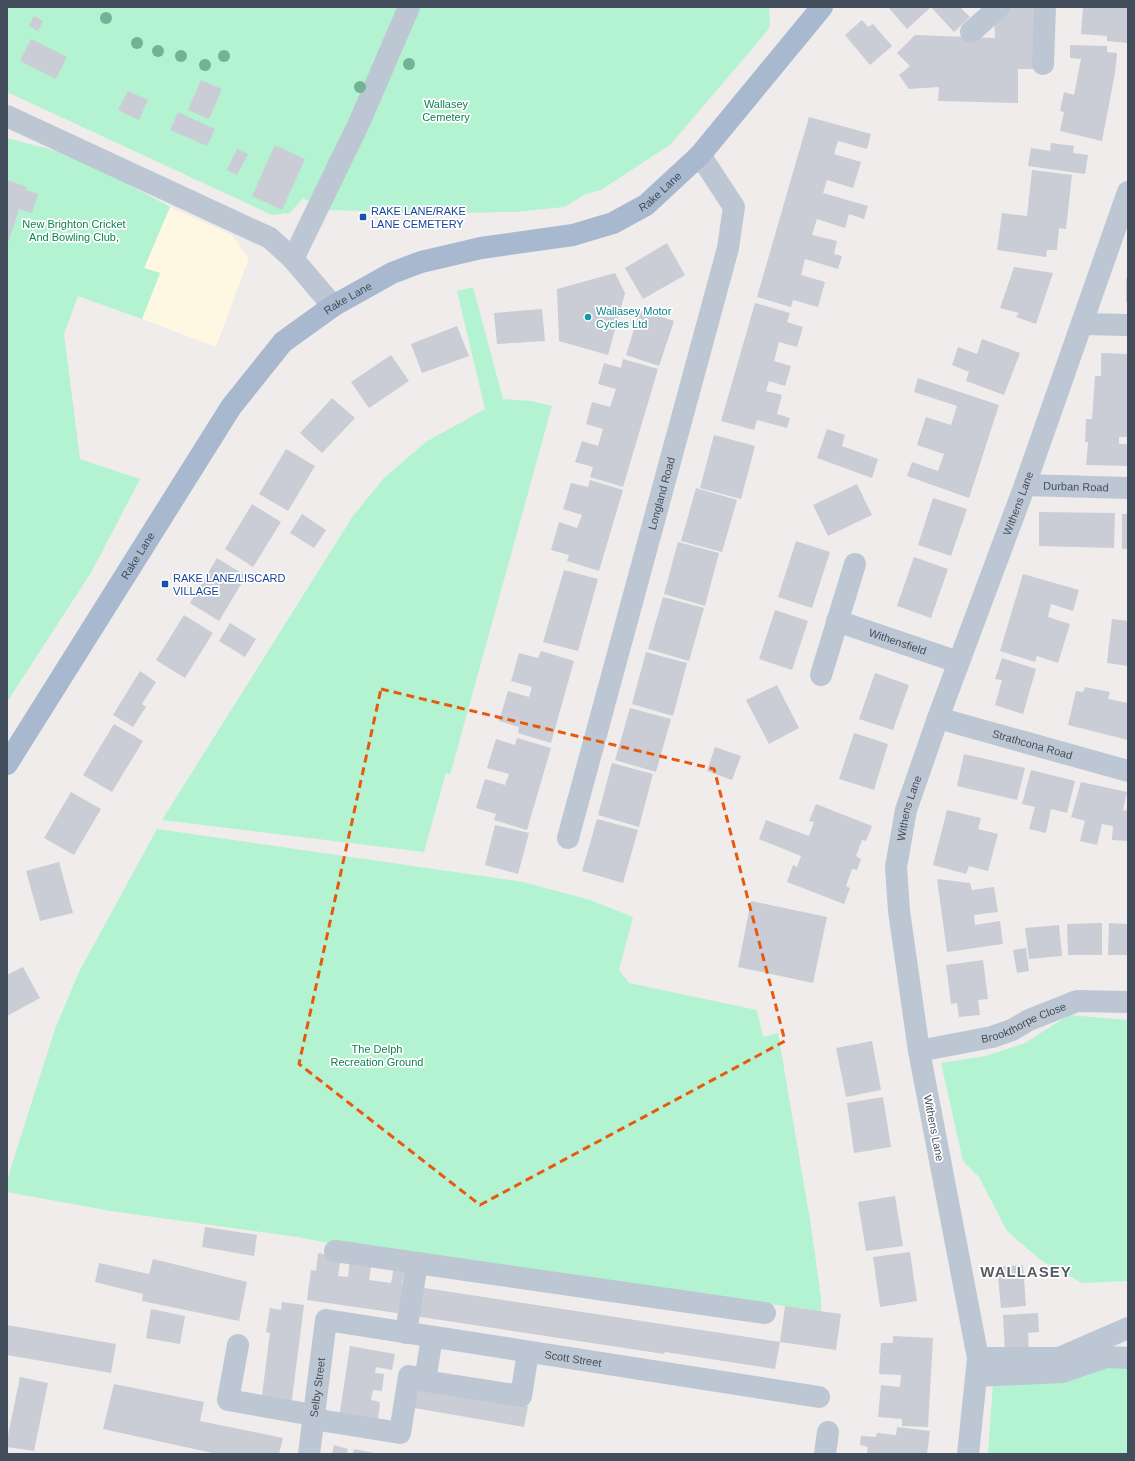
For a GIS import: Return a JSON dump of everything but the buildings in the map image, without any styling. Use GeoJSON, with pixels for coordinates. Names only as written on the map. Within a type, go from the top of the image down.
{"type":"FeatureCollection","features":[{"type":"Feature","properties":{"kind":"main road","name":"Rake Lane"},"geometry":{"type":"LineString","coordinates":[[7,764],[231,408],[283,342],[333,306],[392,272],[421,262],[480,248],[573,235],[613,223],[646,204],[700,155],[822,7]]}},
{"type":"Feature","properties":{"kind":"street"},"geometry":{"type":"LineString","coordinates":[[293,259],[360,121],[409,7]]}},
{"type":"Feature","properties":{"kind":"street"},"geometry":{"type":"LineString","coordinates":[[971,32],[999,7]]}},
{"type":"Feature","properties":{"kind":"street"},"geometry":{"type":"LineString","coordinates":[[1043,64],[1045,7]]}},
{"type":"Feature","properties":{"kind":"street"},"geometry":{"type":"LineString","coordinates":[[7,116],[270,238],[293,259],[333,306]]}},
{"type":"Feature","properties":{"kind":"street","name":"Longland Road"},"geometry":{"type":"LineString","coordinates":[[568,838],[728,248],[734,207],[700,155]]}},
{"type":"Feature","properties":{"kind":"street","name":"Withens Lane"},"geometry":{"type":"LineString","coordinates":[[968,1454],[977,1367],[919,1051],[899,911],[896,867],[906,810],[958,662],[1025,485],[1128,192]]}},
{"type":"Feature","properties":{"kind":"street"},"geometry":{"type":"LineString","coordinates":[[1082,324],[1128,325]]}},
{"type":"Feature","properties":{"kind":"street","name":"Durban Road"},"geometry":{"type":"LineString","coordinates":[[1025,485],[1128,488]]}},
{"type":"Feature","properties":{"kind":"street"},"geometry":{"type":"LineString","coordinates":[[820,675],[855,564]]}},
{"type":"Feature","properties":{"kind":"street","name":"Withensfield"},"geometry":{"type":"LineString","coordinates":[[837,621],[958,662]]}},
{"type":"Feature","properties":{"kind":"street","name":"Strathcona Road"},"geometry":{"type":"LineString","coordinates":[[938,718],[1128,771]]}},
{"type":"Feature","properties":{"kind":"street","name":"Brookthorpe Close"},"geometry":{"type":"LineString","coordinates":[[919,1051],[992,1037],[1012,1030],[1029,1020],[1077,1001],[1128,1002]]}},
{"type":"Feature","properties":{"kind":"street"},"geometry":{"type":"LineString","coordinates":[[335,1250],[417,1264],[765,1313]]}},
{"type":"Feature","properties":{"kind":"street"},"geometry":{"type":"LineString","coordinates":[[406,1333],[417,1264]]}},
{"type":"Feature","properties":{"kind":"street","name":"Scott Street"},"geometry":{"type":"LineString","coordinates":[[326,1320],[819,1397]]}},
{"type":"Feature","properties":{"kind":"street","name":"Selby Street"},"geometry":{"type":"LineString","coordinates":[[309,1454],[326,1320]]}},
{"type":"Feature","properties":{"kind":"street"},"geometry":{"type":"LineString","coordinates":[[977,1367],[1059,1358],[1128,1328]]}},
{"type":"Feature","properties":{"kind":"street"},"geometry":{"type":"LineString","coordinates":[[425,1379],[432,1337]]}},
{"type":"Feature","properties":{"kind":"street"},"geometry":{"type":"LineString","coordinates":[[238,1345],[228,1400],[400,1433],[409,1376],[425,1379],[425,1381],[521,1396],[528,1352]]}},
{"type":"Feature","properties":{"kind":"street"},"geometry":{"type":"LineString","coordinates":[[977,1367],[1062,1372],[1106,1357],[1128,1358]]}},
{"type":"Feature","properties":{"kind":"street"},"geometry":{"type":"LineString","coordinates":[[825,1454],[828,1432]]}},
{"type":"Feature","properties":{"kind":"highlighted area"},"geometry":{"type":"Polygon","coordinates":[[[381,689],[714,769],[785,1041],[480,1205],[299,1064],[381,689]]]}},
{"type":"Feature","properties":{"kind":"shaded area"},"geometry":{"type":"Polygon","coordinates":[[[170,207],[232,235],[249,258],[216,347],[142,319],[160,273],[144,268],[170,207]]]}},
{"type":"Feature","properties":{"kind":"green space","name":"Wallasey Cemetery"},"geometry":{"type":"Polygon","coordinates":[[[7,7],[769,7],[770,25],[768,30],[671,144],[601,190],[586,194],[564,207],[515,212],[448,213],[326,210],[303,198],[290,213],[272,215],[7,92],[7,7]]]}},
{"type":"Feature","properties":{"kind":"green space","name":"New Brighton Cricket And Bowling Club,"},"geometry":{"type":"Polygon","coordinates":[[[7,138],[79,157],[170,207],[144,268],[160,273],[142,319],[78,296],[64,334],[80,459],[140,479],[92,571],[7,702],[7,138]]]}},
{"type":"Feature","properties":{"kind":"green space"},"geometry":{"type":"Polygon","coordinates":[[[473,287],[503,399],[531,401],[552,406],[450,775],[446,773],[424,852],[162,820],[353,516],[384,478],[426,442],[485,409],[457,291],[473,287]]]}},
{"type":"Feature","properties":{"kind":"green space","name":"The Delph Recreation Ground"},"geometry":{"type":"Polygon","coordinates":[[[157,829],[523,882],[590,900],[633,917],[619,970],[629,983],[757,1010],[763,1037],[778,1033],[811,1226],[821,1298],[821,1311],[334,1244],[297,1237],[111,1211],[7,1192],[7,1180],[55,1029],[79,972],[157,829]]]}},
{"type":"Feature","properties":{"kind":"green space"},"geometry":{"type":"Polygon","coordinates":[[[1069,1015],[1128,1020],[1128,1281],[1082,1283],[1042,1261],[1007,1231],[979,1177],[963,1161],[941,1063],[986,1056],[1025,1043],[1069,1015]]]}},
{"type":"Feature","properties":{"kind":"green space"},"geometry":{"type":"Polygon","coordinates":[[[1128,1364],[1128,1454],[988,1454],[993,1383],[1128,1364]]]}},
{"type":"Feature","properties":{"kind":"place","name":"RAKE LANE/RAKE LANE CEMETERY"},"geometry":{"type":"Point","coordinates":[363,217]}},
{"type":"Feature","properties":{"kind":"place","name":"Wallasey Motor Cycles Ltd"},"geometry":{"type":"Point","coordinates":[588,317]}},
{"type":"Feature","properties":{"kind":"place","name":"RAKE LANE/LISCARD VILLAGE"},"geometry":{"type":"Point","coordinates":[165,584]}},
{"type":"Feature","properties":{"kind":"district","name":"WALLASEY"},"geometry":{"type":"Point","coordinates":[1026,1271]}}]}
